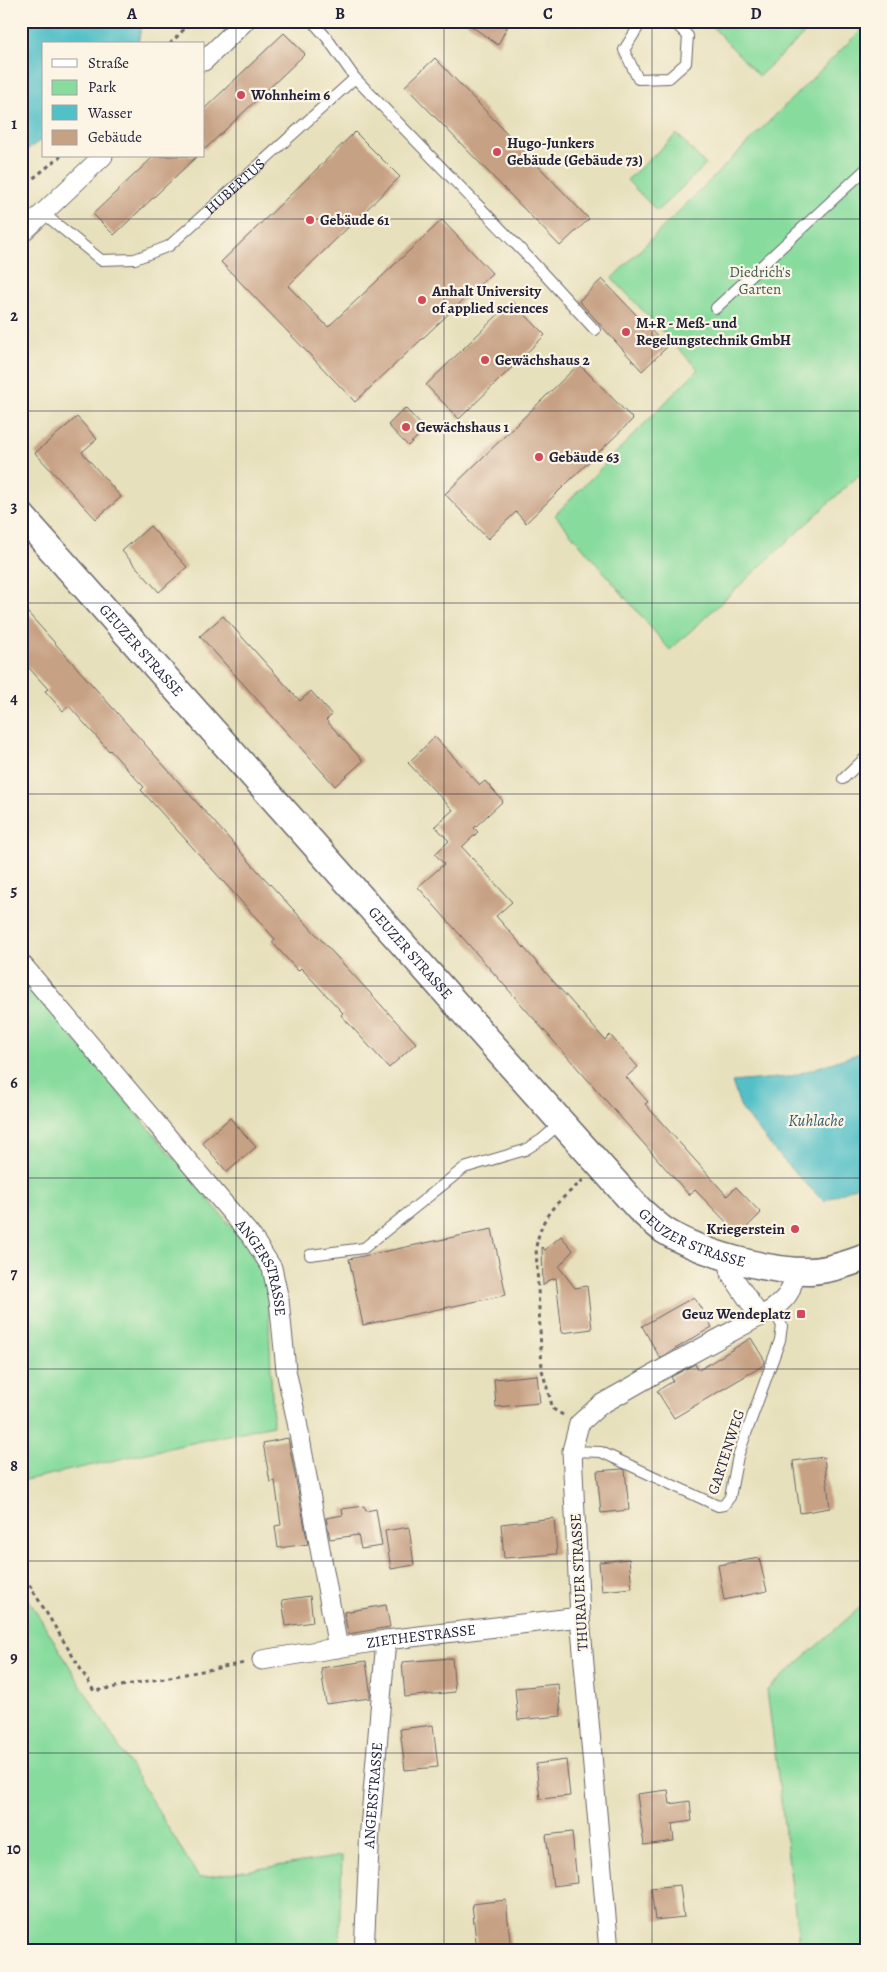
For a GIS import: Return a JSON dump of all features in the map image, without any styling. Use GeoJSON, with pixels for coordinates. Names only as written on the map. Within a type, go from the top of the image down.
{"type":"FeatureCollection","features":[{"type":"Feature","properties":{"kind":"main road","name":"GEUZER STRASSE"},"geometry":{"type":"LineString","coordinates":[[21,515],[639,1209],[679,1239],[728,1257],[776,1268],[812,1270],[838,1267],[866,1257]]}},
{"type":"Feature","properties":{"kind":"street"},"geometry":{"type":"LineString","coordinates":[[205,59],[245,21]]}},
{"type":"Feature","properties":{"kind":"street"},"geometry":{"type":"LineString","coordinates":[[21,234],[101,158]]}},
{"type":"Feature","properties":{"kind":"street","name":"ANGERSTRASSE"},"geometry":{"type":"LineString","coordinates":[[21,963],[252,1237],[272,1268],[279,1300],[286,1370],[338,1648]]}},
{"type":"Feature","properties":{"kind":"street"},"geometry":{"type":"LineString","coordinates":[[728,1257],[732,1274],[767,1313]]}},
{"type":"Feature","properties":{"kind":"street"},"geometry":{"type":"LineString","coordinates":[[579,1424],[600,1405],[767,1313],[784,1300],[793,1287],[795,1270]]}},
{"type":"Feature","properties":{"kind":"street","name":"THURAUER STRASSE"},"geometry":{"type":"LineString","coordinates":[[579,1424],[572,1451],[580,1617],[609,1951]]}},
{"type":"Feature","properties":{"kind":"street","name":"ZIETHESTRASSE"},"geometry":{"type":"LineString","coordinates":[[262,1660],[386,1640],[580,1617]]}},
{"type":"Feature","properties":{"kind":"street","name":"ANGERSTRASSE"},"geometry":{"type":"LineString","coordinates":[[364,1951],[370,1829],[386,1640]]}},
{"type":"Feature","properties":{"kind":"lane"},"geometry":{"type":"LineString","coordinates":[[312,21],[327,38],[355,78],[531,260],[595,330]]}},
{"type":"Feature","properties":{"kind":"lane"},"geometry":{"type":"LineString","coordinates":[[642,21],[624,50],[638,79],[669,78],[686,63],[688,36],[673,21]]}},
{"type":"Feature","properties":{"kind":"lane","name":"HUBERTUS"},"geometry":{"type":"LineString","coordinates":[[43,213],[102,260],[135,259],[169,246],[355,78]]}},
{"type":"Feature","properties":{"kind":"lane"},"geometry":{"type":"LineString","coordinates":[[716,308],[866,169]]}},
{"type":"Feature","properties":{"kind":"lane"},"geometry":{"type":"LineString","coordinates":[[843,778],[866,758]]}},
{"type":"Feature","properties":{"kind":"lane"},"geometry":{"type":"LineString","coordinates":[[310,1255],[364,1248],[464,1168],[525,1150],[562,1123]]}},
{"type":"Feature","properties":{"kind":"lane","name":"GARTENWEG"},"geometry":{"type":"LineString","coordinates":[[572,1451],[601,1452],[718,1506],[724,1506],[730,1497],[738,1456],[780,1340],[782,1326],[767,1313]]}},
{"type":"Feature","properties":{"kind":"path"},"geometry":{"type":"LineString","coordinates":[[172,42],[192,21]]}},
{"type":"Feature","properties":{"kind":"path"},"geometry":{"type":"LineString","coordinates":[[21,188],[58,158]]}},
{"type":"Feature","properties":{"kind":"path"},"geometry":{"type":"LineString","coordinates":[[579,1424],[552,1409],[542,1370],[536,1246],[540,1228],[550,1210],[599,1165]]}},
{"type":"Feature","properties":{"kind":"path"},"geometry":{"type":"LineString","coordinates":[[21,1571],[94,1690],[262,1660]]}},
{"type":"Feature","properties":{"kind":"green space"},"geometry":{"type":"Polygon","coordinates":[[[707,21],[814,21],[816,23],[759,76],[707,21]]]}},
{"type":"Feature","properties":{"kind":"green space","name":"Diedrich's Garten"},"geometry":{"type":"Polygon","coordinates":[[[866,25],[866,479],[858,476],[670,650],[555,515],[698,369],[612,278],[866,25]]]}},
{"type":"Feature","properties":{"kind":"green space"},"geometry":{"type":"Polygon","coordinates":[[[677,134],[706,165],[657,211],[627,180],[677,134]]]}},
{"type":"Feature","properties":{"kind":"green space"},"geometry":{"type":"Polygon","coordinates":[[[21,976],[267,1269],[273,1425],[21,1481],[21,976]]]}},
{"type":"Feature","properties":{"kind":"green space"},"geometry":{"type":"Polygon","coordinates":[[[21,1587],[199,1878],[342,1856],[339,1951],[21,1951],[21,1587]]]}},
{"type":"Feature","properties":{"kind":"green space"},"geometry":{"type":"Polygon","coordinates":[[[866,1602],[866,1951],[800,1951],[767,1690],[866,1602]]]}},
{"type":"Feature","properties":{"kind":"water"},"geometry":{"type":"Polygon","coordinates":[[[21,21],[142,21],[138,42],[42,42],[42,139],[21,154],[21,21]]]}},
{"type":"Feature","properties":{"kind":"water","name":"Kuhlache"},"geometry":{"type":"Polygon","coordinates":[[[866,1051],[866,1182],[823,1201],[779,1156],[741,1108],[732,1082],[789,1077],[866,1051]]]}},
{"type":"Feature","properties":{"kind":"building"},"geometry":{"type":"Polygon","coordinates":[[[464,21],[510,21],[498,45],[464,21]]]}},
{"type":"Feature","properties":{"kind":"building","name":"Wohnheim 6"},"geometry":{"type":"Polygon","coordinates":[[[284,33],[305,54],[205,149],[205,108],[284,33]]]}},
{"type":"Feature","properties":{"kind":"building","name":"Hugo-Junkers Gebäude (Gebäude 73)"},"geometry":{"type":"Polygon","coordinates":[[[435,58],[589,219],[560,246],[405,86],[435,58]]]}},
{"type":"Feature","properties":{"kind":"building"},"geometry":{"type":"Polygon","coordinates":[[[355,132],[400,177],[288,286],[328,327],[442,220],[492,273],[355,402],[221,262],[355,132]]]}},
{"type":"Feature","properties":{"kind":"building"},"geometry":{"type":"Polygon","coordinates":[[[152,158],[195,158],[114,235],[93,214],[152,158]]]}},
{"type":"Feature","properties":{"kind":"building"},"geometry":{"type":"Polygon","coordinates":[[[602,279],[667,347],[642,371],[579,301],[602,279]]]}},
{"type":"Feature","properties":{"kind":"building","name":"Gewächshaus 2"},"geometry":{"type":"Polygon","coordinates":[[[512,301],[545,335],[459,419],[426,385],[512,301]]]}},
{"type":"Feature","properties":{"kind":"building","name":"Gebäude 63"},"geometry":{"type":"Polygon","coordinates":[[[579,364],[633,419],[526,523],[516,512],[488,539],[445,494],[579,364]]]}},
{"type":"Feature","properties":{"kind":"building","name":"Gewächshaus 1"},"geometry":{"type":"Polygon","coordinates":[[[405,408],[425,429],[408,446],[388,425],[405,408]]]}},
{"type":"Feature","properties":{"kind":"building"},"geometry":{"type":"Polygon","coordinates":[[[77,417],[97,439],[82,452],[121,497],[96,519],[35,453],[77,417]]]}},
{"type":"Feature","properties":{"kind":"building"},"geometry":{"type":"Polygon","coordinates":[[[150,526],[187,567],[159,592],[122,551],[150,526]]]}},
{"type":"Feature","properties":{"kind":"building"},"geometry":{"type":"Polygon","coordinates":[[[21,605],[257,870],[416,1043],[389,1068],[341,1015],[343,1013],[301,968],[298,971],[272,942],[275,939],[141,790],[144,787],[69,706],[63,711],[45,691],[48,689],[21,659],[21,605]]]}},
{"type":"Feature","properties":{"kind":"building"},"geometry":{"type":"Polygon","coordinates":[[[223,616],[300,701],[311,691],[332,715],[326,720],[363,761],[335,786],[200,636],[223,616]]]}},
{"type":"Feature","properties":{"kind":"building"},"geometry":{"type":"Polygon","coordinates":[[[435,737],[480,785],[485,781],[503,801],[474,828],[478,832],[462,847],[512,902],[496,916],[605,1040],[610,1035],[638,1067],[626,1077],[648,1102],[645,1104],[727,1196],[736,1187],[761,1213],[739,1235],[695,1190],[689,1195],[418,887],[444,864],[435,854],[449,841],[435,826],[453,810],[408,763],[435,737]]]}},
{"type":"Feature","properties":{"kind":"building"},"geometry":{"type":"Polygon","coordinates":[[[230,1118],[256,1147],[227,1172],[202,1142],[230,1118]]]}},
{"type":"Feature","properties":{"kind":"building"},"geometry":{"type":"Polygon","coordinates":[[[492,1229],[506,1295],[363,1325],[349,1259],[492,1229]]]}},
{"type":"Feature","properties":{"kind":"building"},"geometry":{"type":"Polygon","coordinates":[[[561,1236],[573,1250],[559,1267],[575,1288],[587,1286],[592,1329],[562,1333],[556,1278],[547,1281],[543,1286],[542,1247],[545,1250],[561,1236]]]}},
{"type":"Feature","properties":{"kind":"building"},"geometry":{"type":"Polygon","coordinates":[[[694,1297],[712,1327],[660,1358],[642,1326],[694,1297]]]}},
{"type":"Feature","properties":{"kind":"building"},"geometry":{"type":"Polygon","coordinates":[[[751,1338],[765,1361],[764,1365],[674,1418],[657,1391],[673,1381],[671,1377],[695,1364],[699,1370],[751,1338]]]}},
{"type":"Feature","properties":{"kind":"building"},"geometry":{"type":"Polygon","coordinates":[[[537,1375],[540,1403],[496,1407],[494,1379],[537,1375]]]}},
{"type":"Feature","properties":{"kind":"building"},"geometry":{"type":"Polygon","coordinates":[[[288,1438],[308,1544],[278,1548],[275,1526],[281,1525],[275,1481],[270,1482],[263,1443],[288,1438]]]}},
{"type":"Feature","properties":{"kind":"building"},"geometry":{"type":"Polygon","coordinates":[[[824,1457],[830,1508],[800,1513],[793,1461],[824,1457]]]}},
{"type":"Feature","properties":{"kind":"building"},"geometry":{"type":"Polygon","coordinates":[[[625,1470],[629,1510],[601,1513],[597,1471],[625,1470]]]}},
{"type":"Feature","properties":{"kind":"building"},"geometry":{"type":"Polygon","coordinates":[[[364,1506],[366,1511],[376,1509],[382,1546],[361,1549],[358,1535],[330,1539],[326,1518],[343,1515],[342,1509],[364,1506]]]}},
{"type":"Feature","properties":{"kind":"building"},"geometry":{"type":"Polygon","coordinates":[[[554,1518],[557,1554],[504,1558],[501,1524],[554,1518]]]}},
{"type":"Feature","properties":{"kind":"building"},"geometry":{"type":"Polygon","coordinates":[[[409,1527],[414,1565],[391,1569],[385,1531],[409,1527]]]}},
{"type":"Feature","properties":{"kind":"building"},"geometry":{"type":"Polygon","coordinates":[[[759,1558],[767,1591],[724,1600],[718,1565],[759,1558]]]}},
{"type":"Feature","properties":{"kind":"building"},"geometry":{"type":"Polygon","coordinates":[[[629,1559],[632,1588],[602,1591],[599,1562],[629,1559]]]}},
{"type":"Feature","properties":{"kind":"building"},"geometry":{"type":"Polygon","coordinates":[[[310,1596],[313,1622],[286,1626],[282,1600],[310,1596]]]}},
{"type":"Feature","properties":{"kind":"building"},"geometry":{"type":"Polygon","coordinates":[[[386,1605],[390,1627],[348,1634],[344,1612],[386,1605]]]}},
{"type":"Feature","properties":{"kind":"building"},"geometry":{"type":"Polygon","coordinates":[[[452,1658],[455,1692],[405,1697],[402,1662],[452,1658]]]}},
{"type":"Feature","properties":{"kind":"building"},"geometry":{"type":"Polygon","coordinates":[[[366,1661],[370,1698],[326,1704],[321,1668],[366,1661]]]}},
{"type":"Feature","properties":{"kind":"building"},"geometry":{"type":"Polygon","coordinates":[[[558,1684],[561,1716],[518,1720],[515,1688],[558,1684]]]}},
{"type":"Feature","properties":{"kind":"building"},"geometry":{"type":"Polygon","coordinates":[[[433,1725],[438,1767],[405,1770],[400,1729],[433,1725]]]}},
{"type":"Feature","properties":{"kind":"building"},"geometry":{"type":"Polygon","coordinates":[[[566,1760],[570,1796],[540,1799],[536,1764],[566,1760]]]}},
{"type":"Feature","properties":{"kind":"building"},"geometry":{"type":"Polygon","coordinates":[[[668,1790],[670,1804],[690,1801],[692,1821],[672,1824],[674,1841],[644,1845],[637,1794],[668,1790]]]}},
{"type":"Feature","properties":{"kind":"building"},"geometry":{"type":"Polygon","coordinates":[[[572,1832],[577,1883],[553,1886],[546,1835],[572,1832]]]}},
{"type":"Feature","properties":{"kind":"building"},"geometry":{"type":"Polygon","coordinates":[[[680,1885],[684,1917],[655,1920],[651,1888],[680,1885]]]}},
{"type":"Feature","properties":{"kind":"building"},"geometry":{"type":"Polygon","coordinates":[[[506,1900],[511,1951],[477,1951],[472,1904],[506,1900]]]}},
{"type":"Feature","properties":{"kind":"place","name":"Wohnheim 6"},"geometry":{"type":"Point","coordinates":[241,95]}},
{"type":"Feature","properties":{"kind":"place","name":"Hugo-Junkers Gebäude (Gebäude 73)"},"geometry":{"type":"Point","coordinates":[497,152]}},
{"type":"Feature","properties":{"kind":"place","name":"Gebäude 61"},"geometry":{"type":"Point","coordinates":[310,220]}},
{"type":"Feature","properties":{"kind":"place","name":"Anhalt University of applied sciences"},"geometry":{"type":"Point","coordinates":[422,300]}},
{"type":"Feature","properties":{"kind":"place","name":"M+R - Meß- und Regelungstechnik GmbH"},"geometry":{"type":"Point","coordinates":[626,332]}},
{"type":"Feature","properties":{"kind":"place","name":"Gewächshaus 2"},"geometry":{"type":"Point","coordinates":[485,360]}},
{"type":"Feature","properties":{"kind":"place","name":"Gewächshaus 1"},"geometry":{"type":"Point","coordinates":[406,427]}},
{"type":"Feature","properties":{"kind":"place","name":"Gebäude 63"},"geometry":{"type":"Point","coordinates":[539,457]}},
{"type":"Feature","properties":{"kind":"place","name":"Kriegerstein"},"geometry":{"type":"Point","coordinates":[795,1229]}},
{"type":"Feature","properties":{"kind":"place","name":"Geuz Wendeplatz"},"geometry":{"type":"Point","coordinates":[801,1314]}}]}
